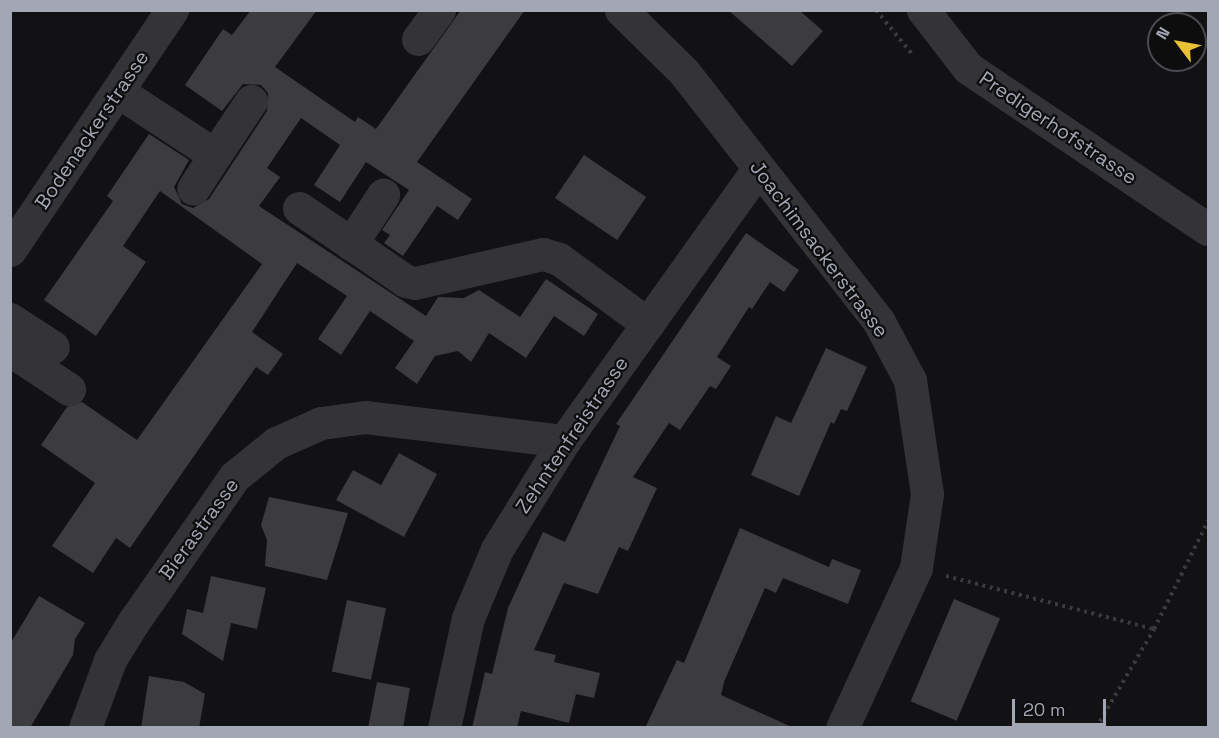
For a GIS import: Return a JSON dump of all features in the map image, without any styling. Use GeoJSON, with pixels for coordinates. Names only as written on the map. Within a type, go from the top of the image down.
{"type":"FeatureCollection","features":[{"type":"Feature","properties":{"kind":"street","name":"Bodenackerstrasse"},"geometry":{"type":"LineString","coordinates":[[10,250],[119,92],[172,10]]}},
{"type":"Feature","properties":{"kind":"street"},"geometry":{"type":"LineString","coordinates":[[418,39],[439,10]]}},
{"type":"Feature","properties":{"kind":"street","name":"Joachimsackerstrasse"},"geometry":{"type":"LineString","coordinates":[[621,10],[684,72],[879,322],[910,380],[927,494],[916,568],[842,728]]}},
{"type":"Feature","properties":{"kind":"street","name":"Predigerhofstrasse"},"geometry":{"type":"LineString","coordinates":[[923,10],[968,68],[1209,229]]}},
{"type":"Feature","properties":{"kind":"street"},"geometry":{"type":"LineString","coordinates":[[119,92],[215,155]]}},
{"type":"Feature","properties":{"kind":"street"},"geometry":{"type":"LineString","coordinates":[[193,189],[251,102]]}},
{"type":"Feature","properties":{"kind":"street","name":"Zehntenfreistrasse"},"geometry":{"type":"LineString","coordinates":[[444,728],[468,618],[497,549],[564,441],[758,169]]}},
{"type":"Feature","properties":{"kind":"street"},"geometry":{"type":"LineString","coordinates":[[351,244],[383,195]]}},
{"type":"Feature","properties":{"kind":"street"},"geometry":{"type":"LineString","coordinates":[[299,208],[406,281],[416,283],[543,254],[559,259],[648,324]]}},
{"type":"Feature","properties":{"kind":"street"},"geometry":{"type":"LineString","coordinates":[[10,319],[53,347]]}},
{"type":"Feature","properties":{"kind":"street"},"geometry":{"type":"LineString","coordinates":[[10,350],[69,389]]}},
{"type":"Feature","properties":{"kind":"street","name":"Bierastrasse"},"geometry":{"type":"LineString","coordinates":[[84,728],[110,660],[132,624],[234,477],[276,443],[321,423],[364,417],[564,441]]}},
{"type":"Feature","properties":{"kind":"path"},"geometry":{"type":"LineString","coordinates":[[1096,728],[1154,629],[1209,521]]}},
{"type":"Feature","properties":{"kind":"path"},"geometry":{"type":"LineString","coordinates":[[916,568],[1154,629]]}},
{"type":"Feature","properties":{"kind":"building"},"geometry":{"type":"Polygon","coordinates":[[[251,10],[317,10],[275,67],[355,122],[358,117],[376,129],[461,10],[525,10],[417,162],[472,199],[458,220],[437,206],[403,256],[384,243],[390,235],[382,230],[409,190],[366,162],[340,202],[314,185],[340,145],[301,118],[267,168],[280,177],[259,206],[426,316],[438,297],[464,298],[479,290],[520,317],[546,279],[598,314],[584,336],[554,316],[526,358],[489,333],[471,362],[458,351],[435,356],[417,384],[395,368],[414,341],[370,311],[341,355],[318,339],[347,296],[297,263],[252,332],[283,354],[268,375],[256,367],[130,548],[116,538],[93,573],[52,546],[95,483],[41,445],[67,407],[82,402],[137,440],[262,264],[160,191],[123,246],[146,262],[96,336],[44,300],[113,201],[107,196],[149,134],[189,160],[174,187],[182,204],[193,208],[209,199],[267,111],[268,93],[261,85],[243,84],[222,111],[185,85],[223,29],[232,35],[251,10]]]}},
{"type":"Feature","properties":{"kind":"building"},"geometry":{"type":"Polygon","coordinates":[[[728,10],[799,10],[823,31],[792,66],[728,10]]]}},
{"type":"Feature","properties":{"kind":"building"},"geometry":{"type":"Polygon","coordinates":[[[584,155],[646,197],[617,240],[555,198],[584,155]]]}},
{"type":"Feature","properties":{"kind":"building"},"geometry":{"type":"Polygon","coordinates":[[[746,233],[799,270],[784,292],[770,282],[752,309],[749,307],[717,357],[731,366],[716,389],[710,386],[680,430],[669,423],[633,477],[657,488],[628,551],[619,547],[598,594],[564,583],[534,650],[556,655],[554,662],[600,673],[594,698],[576,694],[569,723],[521,711],[517,728],[472,728],[485,672],[492,674],[508,608],[543,532],[565,542],[620,426],[616,424],[746,233]]]}},
{"type":"Feature","properties":{"kind":"building"},"geometry":{"type":"Polygon","coordinates":[[[826,348],[867,367],[847,411],[841,409],[834,424],[831,422],[799,496],[751,475],[776,416],[791,423],[826,348]]]}},
{"type":"Feature","properties":{"kind":"building"},"geometry":{"type":"Polygon","coordinates":[[[399,453],[437,474],[404,537],[336,500],[353,470],[381,485],[399,453]]]}},
{"type":"Feature","properties":{"kind":"building"},"geometry":{"type":"Polygon","coordinates":[[[269,497],[348,513],[327,580],[265,566],[267,540],[261,525],[269,497]]]}},
{"type":"Feature","properties":{"kind":"building"},"geometry":{"type":"Polygon","coordinates":[[[740,528],[829,567],[832,559],[861,570],[848,604],[783,578],[776,593],[765,588],[724,682],[721,695],[794,728],[645,728],[677,660],[684,663],[740,528]]]}},
{"type":"Feature","properties":{"kind":"building"},"geometry":{"type":"Polygon","coordinates":[[[211,576],[266,588],[257,629],[231,623],[223,661],[182,634],[187,609],[203,613],[211,576]]]}},
{"type":"Feature","properties":{"kind":"building"},"geometry":{"type":"Polygon","coordinates":[[[39,596],[85,623],[75,639],[73,655],[30,728],[10,728],[10,644],[39,596]]]}},
{"type":"Feature","properties":{"kind":"building"},"geometry":{"type":"Polygon","coordinates":[[[954,599],[1000,619],[957,721],[911,701],[954,599]]]}},
{"type":"Feature","properties":{"kind":"building"},"geometry":{"type":"Polygon","coordinates":[[[347,600],[386,608],[371,680],[332,671],[347,600]]]}},
{"type":"Feature","properties":{"kind":"building"},"geometry":{"type":"Polygon","coordinates":[[[149,676],[184,682],[205,694],[199,728],[141,728],[149,676]]]}},
{"type":"Feature","properties":{"kind":"building"},"geometry":{"type":"Polygon","coordinates":[[[377,682],[410,688],[403,728],[368,728],[377,682]]]}}]}
